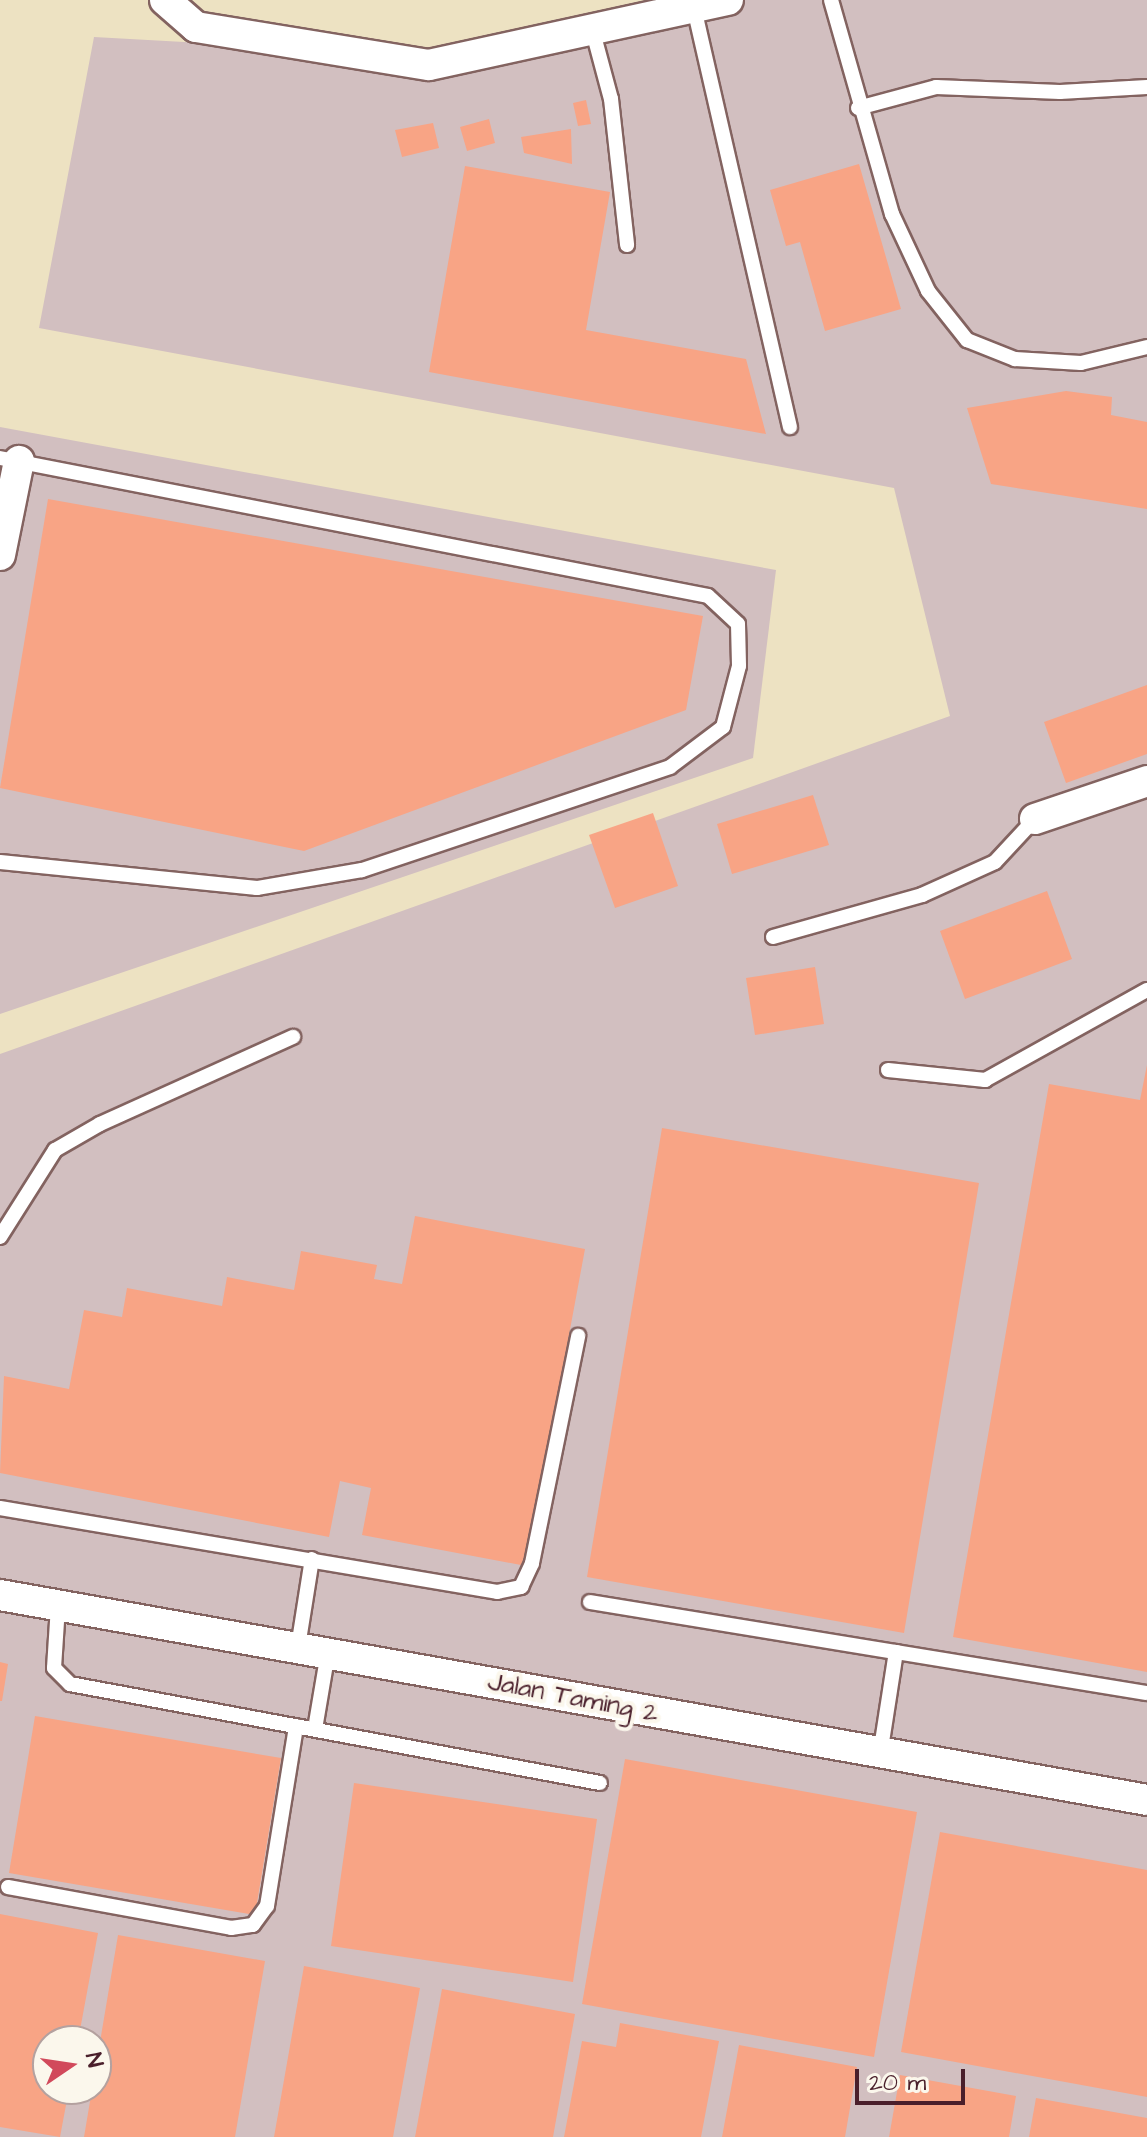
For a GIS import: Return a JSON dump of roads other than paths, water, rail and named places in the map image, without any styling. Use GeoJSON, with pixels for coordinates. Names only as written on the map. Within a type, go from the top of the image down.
{"type":"FeatureCollection","features":[{"type":"Feature","properties":{"kind":"street"},"geometry":{"type":"LineString","coordinates":[[165,0],[196,27],[429,65],[593,32],[728,0]]}},
{"type":"Feature","properties":{"kind":"street"},"geometry":{"type":"LineString","coordinates":[[0,555],[10,460]]}},
{"type":"Feature","properties":{"kind":"street"},"geometry":{"type":"LineString","coordinates":[[1035,819],[1147,781]]}},
{"type":"Feature","properties":{"kind":"street","name":"Jalan Taming 2"},"geometry":{"type":"LineString","coordinates":[[0,1595],[328,1652],[880,1755],[1147,1800]]}},
{"type":"Feature","properties":{"kind":"lane"},"geometry":{"type":"LineString","coordinates":[[831,0],[858,108],[904,240],[928,291],[967,340],[1015,359],[1081,363],[1147,347]]}},
{"type":"Feature","properties":{"kind":"lane"},"geometry":{"type":"LineString","coordinates":[[694,8],[790,427]]}},
{"type":"Feature","properties":{"kind":"lane"},"geometry":{"type":"LineString","coordinates":[[593,32],[611,99],[627,245]]}},
{"type":"Feature","properties":{"kind":"lane"},"geometry":{"type":"LineString","coordinates":[[858,108],[936,87],[1073,92],[1147,87]]}},
{"type":"Feature","properties":{"kind":"lane"},"geometry":{"type":"LineString","coordinates":[[0,862],[257,888],[362,870],[670,767],[723,727],[739,666],[738,624],[708,596],[10,460]]}},
{"type":"Feature","properties":{"kind":"lane"},"geometry":{"type":"LineString","coordinates":[[773,937],[922,895],[995,862],[1035,819]]}},
{"type":"Feature","properties":{"kind":"lane"},"geometry":{"type":"LineString","coordinates":[[888,1070],[985,1080],[1147,990]]}},
{"type":"Feature","properties":{"kind":"lane"},"geometry":{"type":"LineString","coordinates":[[0,1237],[55,1150],[100,1124],[293,1037]]}},
{"type":"Feature","properties":{"kind":"lane"},"geometry":{"type":"LineString","coordinates":[[0,1508],[497,1592],[521,1587],[532,1563],[578,1336]]}},
{"type":"Feature","properties":{"kind":"lane"},"geometry":{"type":"LineString","coordinates":[[298,1647],[312,1559]]}},
{"type":"Feature","properties":{"kind":"lane"},"geometry":{"type":"LineString","coordinates":[[590,1602],[1147,1693]]}},
{"type":"Feature","properties":{"kind":"lane"},"geometry":{"type":"LineString","coordinates":[[58,1606],[54,1668],[70,1684],[600,1783]]}},
{"type":"Feature","properties":{"kind":"lane"},"geometry":{"type":"LineString","coordinates":[[315,1729],[328,1652]]}},
{"type":"Feature","properties":{"kind":"lane"},"geometry":{"type":"LineString","coordinates":[[880,1755],[896,1652]]}},
{"type":"Feature","properties":{"kind":"lane"},"geometry":{"type":"LineString","coordinates":[[8,1887],[231,1928],[253,1925],[267,1906],[296,1726]]}}]}
